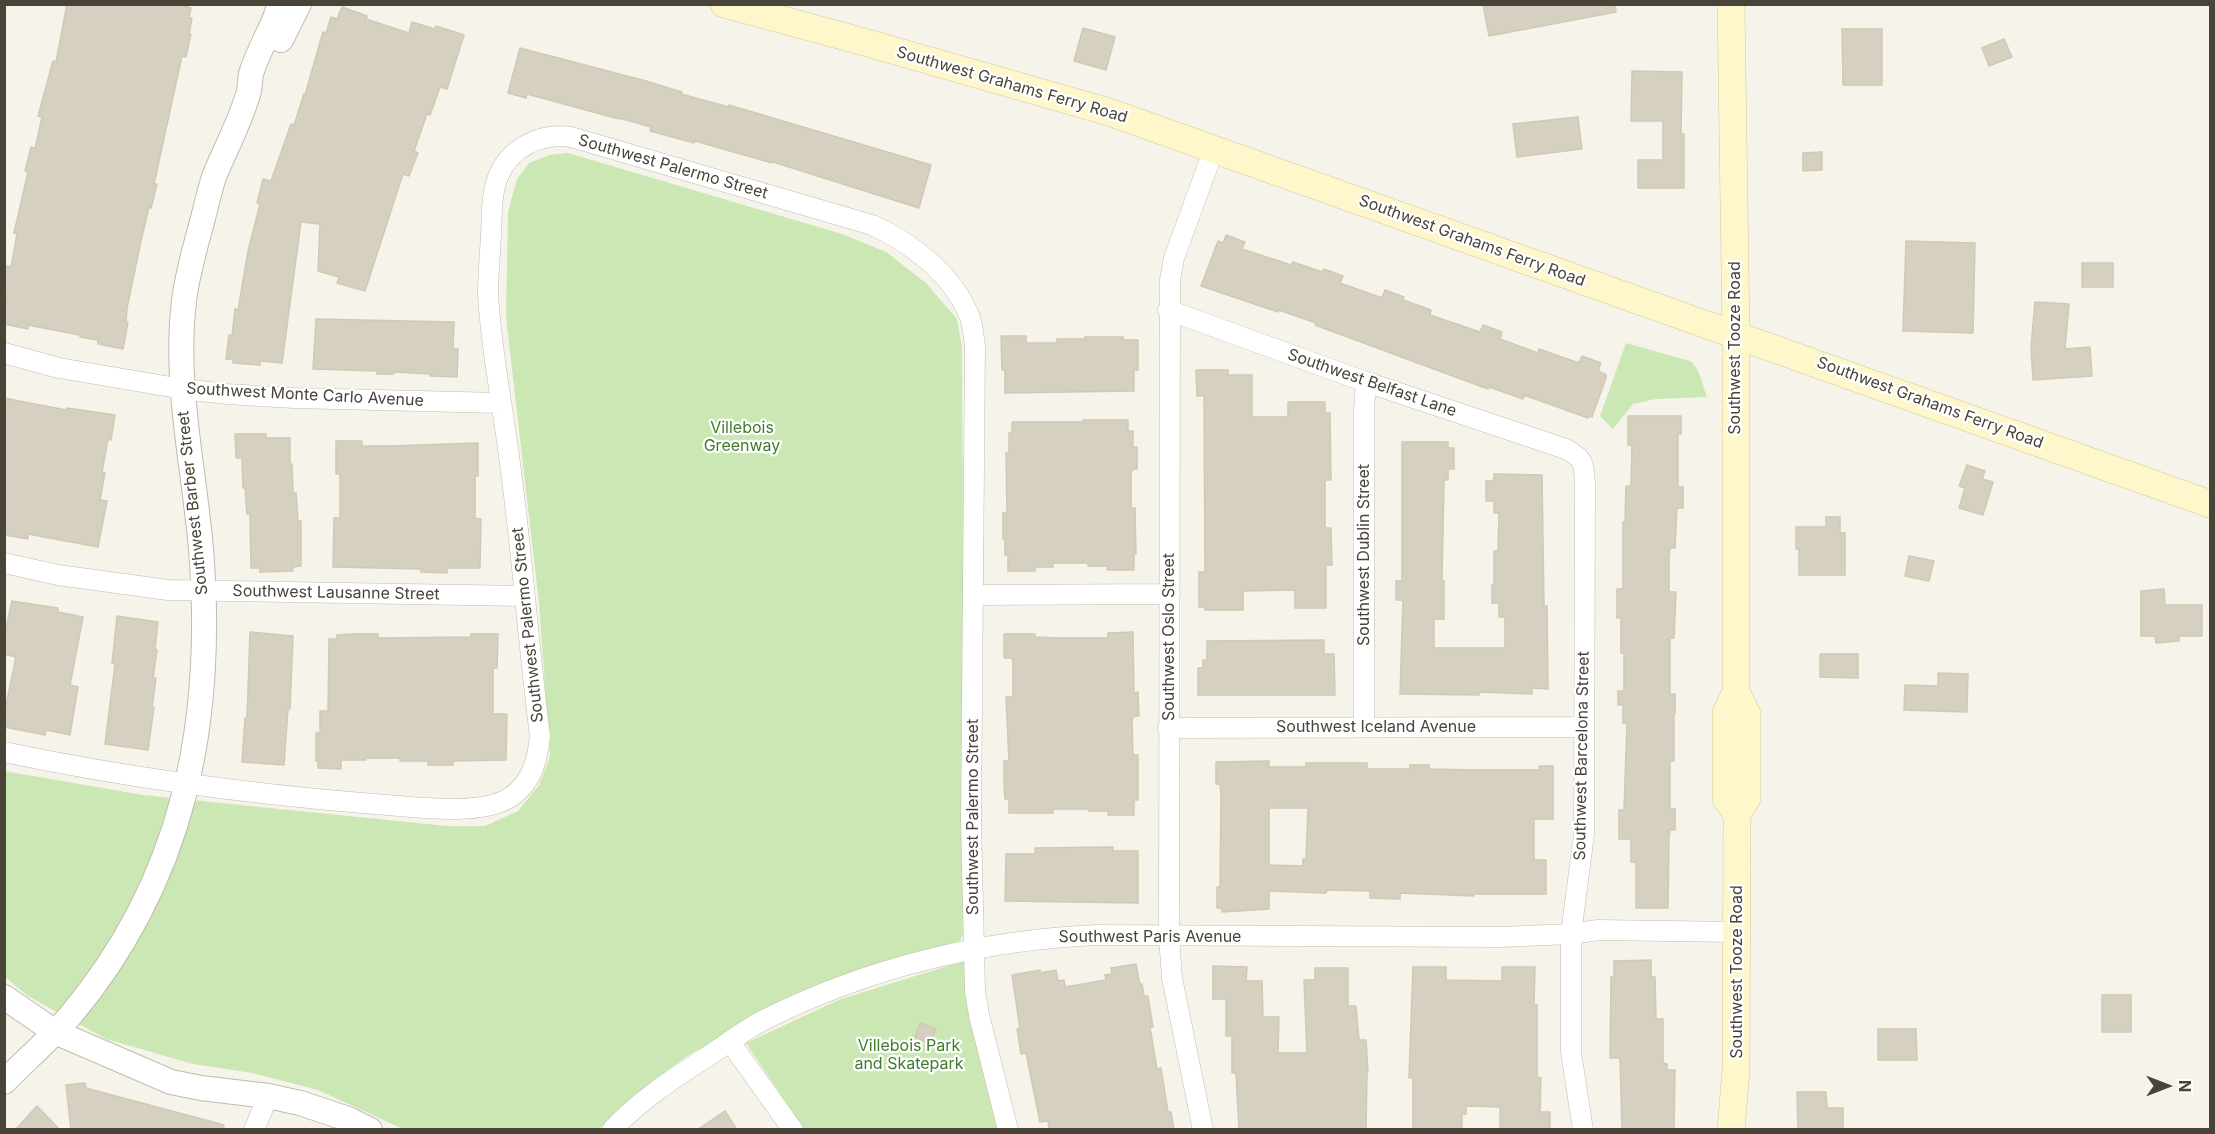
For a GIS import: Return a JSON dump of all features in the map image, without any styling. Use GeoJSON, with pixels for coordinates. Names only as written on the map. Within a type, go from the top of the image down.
{"type":"FeatureCollection","features":[{"type":"Feature","properties":{"kind":"main road","name":"Southwest Grahams Ferry Road"},"geometry":{"type":"LineString","coordinates":[[724,4],[1109,112],[2211,504]]}},
{"type":"Feature","properties":{"kind":"main road","name":"Southwest Tooze Road"},"geometry":{"type":"LineString","coordinates":[[1731,4],[1736,335],[1736,692],[1747,714],[1747,798],[1737,814],[1736,1069],[1731,1130]]}},
{"type":"Feature","properties":{"kind":"street","name":"Southwest Barber Street"},"geometry":{"type":"LineString","coordinates":[[4,1082],[70,1016],[110,962],[141,912],[170,845],[187,785],[197,734],[203,678],[201,549],[185,432],[181,348],[184,300],[192,257],[212,182],[249,92],[251,74],[280,4]]}},
{"type":"Feature","properties":{"kind":"street","name":"Southwest Barber Street"},"geometry":{"type":"LineString","coordinates":[[249,92],[263,78],[299,4]]}},
{"type":"Feature","properties":{"kind":"street","name":"Southwest Palermo Street"},"geometry":{"type":"LineString","coordinates":[[4,752],[187,785],[297,798],[447,809],[492,805],[508,800],[528,779],[538,758],[540,736],[509,456],[491,335],[488,291],[493,201],[498,178],[506,163],[521,147],[531,141],[552,136],[571,137],[872,225],[892,234],[919,254],[960,297],[970,315],[975,345],[975,596],[971,822],[975,991],[1008,1130]]}},
{"type":"Feature","properties":{"kind":"street","name":"Southwest Oslo Street"},"geometry":{"type":"LineString","coordinates":[[1203,1130],[1172,978],[1169,936],[1168,310],[1174,258],[1214,149]]}},
{"type":"Feature","properties":{"kind":"street","name":"Southwest Belfast Lane"},"geometry":{"type":"LineString","coordinates":[[1168,310],[1366,382],[1566,449],[1577,455]]}},
{"type":"Feature","properties":{"kind":"street","name":"Southwest Monte Carlo Avenue"},"geometry":{"type":"LineString","coordinates":[[4,353],[59,368],[183,389],[294,398],[501,403]]}},
{"type":"Feature","properties":{"kind":"street","name":"Southwest Dublin Street"},"geometry":{"type":"LineString","coordinates":[[1364,727],[1364,411],[1366,382]]}},
{"type":"Feature","properties":{"kind":"street","name":"Southwest Barcelona Street"},"geometry":{"type":"LineString","coordinates":[[1577,455],[1582,461],[1585,485],[1584,727],[1582,854],[1571,934],[1571,1052],[1582,1130]]}},
{"type":"Feature","properties":{"kind":"street","name":"Southwest Lausanne Street"},"geometry":{"type":"LineString","coordinates":[[4,563],[91,580],[168,590],[525,596]]}},
{"type":"Feature","properties":{"kind":"street"},"geometry":{"type":"LineString","coordinates":[[975,596],[1170,594]]}},
{"type":"Feature","properties":{"kind":"street","name":"Southwest Iceland Avenue"},"geometry":{"type":"LineString","coordinates":[[1168,728],[1584,727]]}},
{"type":"Feature","properties":{"kind":"street","name":"Southwest Paris Avenue"},"geometry":{"type":"LineString","coordinates":[[612,1130],[677,1076],[761,1021],[824,992],[911,963],[974,948],[1070,936],[1500,937],[1571,934],[1598,930],[1737,933]]}},
{"type":"Feature","properties":{"kind":"street"},"geometry":{"type":"LineString","coordinates":[[4,997],[55,1032],[171,1082],[268,1096],[303,1104],[348,1119],[370,1130]]}},
{"type":"Feature","properties":{"kind":"street"},"geometry":{"type":"LineString","coordinates":[[730,1042],[793,1130]]}},
{"type":"Feature","properties":{"kind":"street"},"geometry":{"type":"LineString","coordinates":[[254,1130],[268,1096]]}},
{"type":"Feature","properties":{"kind":"green space","name":"Villebois Greenway"},"geometry":{"type":"Polygon","coordinates":[[[568,153],[842,234],[886,252],[926,283],[957,319],[962,348],[965,917],[961,939],[958,943],[746,1021],[684,1058],[644,1088],[599,1129],[403,1129],[318,1090],[252,1073],[193,1064],[106,1039],[28,996],[5,977],[4,771],[143,795],[446,826],[485,826],[518,811],[539,785],[550,756],[539,603],[506,317],[508,212],[517,179],[529,163],[549,155],[568,153]]]}},
{"type":"Feature","properties":{"kind":"green space"},"geometry":{"type":"Polygon","coordinates":[[[1626,343],[1690,361],[1699,373],[1707,397],[1656,399],[1633,404],[1613,429],[1600,416],[1626,343]]]}},
{"type":"Feature","properties":{"kind":"green space","name":"Villebois Park and Skatepark"},"geometry":{"type":"Polygon","coordinates":[[[964,961],[1003,1129],[804,1129],[746,1043],[841,999],[964,961]]]}},
{"type":"Feature","properties":{"kind":"building"},"geometry":{"type":"Polygon","coordinates":[[[67,4],[176,4],[191,8],[189,34],[191,34],[186,57],[182,56],[154,184],[157,184],[141,241],[127,308],[126,322],[128,322],[123,349],[98,344],[98,340],[80,337],[80,335],[28,325],[28,329],[4,324],[8,292],[4,291],[4,276],[7,266],[11,267],[17,234],[14,233],[28,172],[25,171],[31,147],[35,149],[42,117],[38,116],[53,61],[56,62],[67,4]]]}},
{"type":"Feature","properties":{"kind":"building"},"geometry":{"type":"Polygon","coordinates":[[[1483,4],[1615,4],[1616,12],[1489,36],[1483,4]]]}},
{"type":"Feature","properties":{"kind":"building"},"geometry":{"type":"Polygon","coordinates":[[[342,7],[367,16],[366,19],[409,33],[412,22],[435,29],[436,26],[464,35],[447,89],[440,87],[430,115],[427,114],[414,151],[418,153],[409,176],[403,174],[365,291],[337,283],[339,277],[318,271],[320,224],[301,222],[282,363],[260,361],[260,365],[233,363],[233,359],[226,359],[229,335],[232,336],[235,309],[238,310],[263,179],[271,181],[291,124],[294,125],[305,95],[323,32],[326,33],[331,17],[337,19],[342,7]]]}},
{"type":"Feature","properties":{"kind":"building"},"geometry":{"type":"Polygon","coordinates":[[[1083,28],[1115,37],[1106,70],[1074,61],[1083,28]]]}},
{"type":"Feature","properties":{"kind":"building"},"geometry":{"type":"Polygon","coordinates":[[[1842,29],[1882,29],[1882,85],[1843,85],[1842,29]]]}},
{"type":"Feature","properties":{"kind":"building"},"geometry":{"type":"Polygon","coordinates":[[[2004,39],[2012,57],[1989,66],[1982,48],[2004,39]]]}},
{"type":"Feature","properties":{"kind":"building"},"geometry":{"type":"Polygon","coordinates":[[[520,48],[646,81],[682,92],[681,94],[729,107],[729,105],[931,165],[919,208],[773,162],[650,131],[651,127],[619,118],[527,94],[526,98],[508,93],[520,48]]]}},
{"type":"Feature","properties":{"kind":"building"},"geometry":{"type":"Polygon","coordinates":[[[1632,71],[1682,72],[1681,134],[1684,134],[1684,188],[1638,188],[1638,160],[1663,160],[1663,121],[1631,121],[1632,71]]]}},
{"type":"Feature","properties":{"kind":"building"},"geometry":{"type":"Polygon","coordinates":[[[1578,117],[1582,149],[1517,157],[1513,124],[1578,117]]]}},
{"type":"Feature","properties":{"kind":"building"},"geometry":{"type":"Polygon","coordinates":[[[1822,152],[1822,170],[1803,171],[1803,153],[1822,152]]]}},
{"type":"Feature","properties":{"kind":"building"},"geometry":{"type":"Polygon","coordinates":[[[1226,235],[1245,242],[1242,249],[1291,265],[1293,262],[1322,272],[1324,269],[1343,276],[1340,283],[1382,298],[1385,290],[1404,297],[1403,300],[1431,310],[1430,315],[1480,332],[1483,325],[1502,332],[1500,339],[1538,353],[1539,349],[1579,363],[1582,356],[1601,363],[1598,371],[1606,375],[1606,378],[1592,417],[1588,418],[1524,395],[1523,399],[1489,387],[1488,389],[1315,325],[1316,323],[1201,286],[1218,241],[1223,243],[1226,235]]]}},
{"type":"Feature","properties":{"kind":"building"},"geometry":{"type":"Polygon","coordinates":[[[1906,241],[1975,243],[1973,333],[1903,331],[1906,241]]]}},
{"type":"Feature","properties":{"kind":"building"},"geometry":{"type":"Polygon","coordinates":[[[2082,263],[2113,263],[2113,287],[2082,287],[2082,263]]]}},
{"type":"Feature","properties":{"kind":"building"},"geometry":{"type":"Polygon","coordinates":[[[2035,302],[2069,304],[2065,349],[2090,347],[2092,376],[2033,380],[2031,347],[2035,302]]]}},
{"type":"Feature","properties":{"kind":"building"},"geometry":{"type":"Polygon","coordinates":[[[316,319],[454,322],[453,349],[458,349],[457,377],[313,369],[316,319]]]}},
{"type":"Feature","properties":{"kind":"building"},"geometry":{"type":"Polygon","coordinates":[[[1001,336],[1026,336],[1026,343],[1057,343],[1057,339],[1085,339],[1085,337],[1123,337],[1123,340],[1138,340],[1138,370],[1134,370],[1134,391],[1005,393],[1001,336]]]}},
{"type":"Feature","properties":{"kind":"building"},"geometry":{"type":"Polygon","coordinates":[[[1196,370],[1228,370],[1228,375],[1252,375],[1252,417],[1288,417],[1288,402],[1325,402],[1325,413],[1330,413],[1331,480],[1325,480],[1325,528],[1331,528],[1332,565],[1326,565],[1326,608],[1295,608],[1295,590],[1243,591],[1243,610],[1205,610],[1205,607],[1199,607],[1199,572],[1205,572],[1204,396],[1197,396],[1196,370]]]}},
{"type":"Feature","properties":{"kind":"building"},"geometry":{"type":"Polygon","coordinates":[[[4,398],[66,410],[67,408],[115,415],[102,472],[105,473],[100,500],[107,501],[98,547],[28,534],[28,539],[4,535],[4,398]]]}},
{"type":"Feature","properties":{"kind":"building"},"geometry":{"type":"Polygon","coordinates":[[[1628,416],[1681,416],[1681,434],[1678,434],[1678,487],[1683,487],[1683,508],[1677,508],[1675,548],[1670,548],[1669,559],[1669,592],[1676,592],[1674,638],[1670,638],[1670,694],[1675,694],[1675,714],[1674,761],[1670,761],[1670,809],[1675,809],[1675,830],[1670,830],[1669,839],[1668,908],[1636,908],[1636,862],[1631,862],[1631,839],[1619,839],[1619,810],[1624,810],[1627,723],[1623,723],[1623,705],[1618,705],[1618,691],[1624,691],[1624,653],[1621,653],[1621,618],[1617,618],[1617,589],[1623,589],[1623,522],[1625,522],[1626,486],[1631,486],[1632,445],[1628,445],[1628,416]]]}},
{"type":"Feature","properties":{"kind":"building"},"geometry":{"type":"Polygon","coordinates":[[[1083,420],[1128,420],[1128,431],[1133,431],[1133,447],[1137,447],[1137,469],[1133,469],[1131,473],[1131,508],[1135,508],[1134,570],[1107,570],[1107,566],[1088,566],[1088,563],[1053,563],[1053,567],[1035,567],[1035,571],[1008,571],[1008,555],[1005,555],[1005,539],[1003,539],[1003,513],[1007,513],[1006,453],[1009,453],[1009,433],[1012,433],[1012,422],[1083,422],[1083,420]]]}},
{"type":"Feature","properties":{"kind":"building"},"geometry":{"type":"Polygon","coordinates":[[[235,434],[266,434],[266,438],[290,438],[293,493],[296,493],[298,521],[301,521],[301,566],[292,567],[293,571],[260,572],[260,568],[251,568],[250,514],[247,514],[245,488],[243,488],[242,458],[236,458],[235,434]]]}},
{"type":"Feature","properties":{"kind":"building"},"geometry":{"type":"Polygon","coordinates":[[[336,441],[362,441],[362,446],[478,443],[475,518],[481,519],[480,568],[447,568],[447,573],[421,572],[421,569],[333,567],[334,518],[340,518],[340,474],[336,474],[336,441]]]}},
{"type":"Feature","properties":{"kind":"building"},"geometry":{"type":"Polygon","coordinates":[[[1402,442],[1448,442],[1448,448],[1454,448],[1454,469],[1448,469],[1448,480],[1444,480],[1442,581],[1444,581],[1444,619],[1434,619],[1434,648],[1505,648],[1505,617],[1499,617],[1499,603],[1492,603],[1494,551],[1498,551],[1499,513],[1494,513],[1494,501],[1486,501],[1486,481],[1494,481],[1494,474],[1542,475],[1548,689],[1532,688],[1532,694],[1479,692],[1479,695],[1400,694],[1403,600],[1396,600],[1396,581],[1402,581],[1402,442]]]}},
{"type":"Feature","properties":{"kind":"building"},"geometry":{"type":"Polygon","coordinates":[[[1967,465],[1985,471],[1982,479],[1993,482],[1983,515],[1959,508],[1965,488],[1959,486],[1967,465]]]}},
{"type":"Feature","properties":{"kind":"building"},"geometry":{"type":"Polygon","coordinates":[[[1826,517],[1840,517],[1840,533],[1845,533],[1845,575],[1799,575],[1796,527],[1826,527],[1826,517]]]}},
{"type":"Feature","properties":{"kind":"building"},"geometry":{"type":"Polygon","coordinates":[[[1909,556],[1934,561],[1929,581],[1905,576],[1909,556]]]}},
{"type":"Feature","properties":{"kind":"building"},"geometry":{"type":"Polygon","coordinates":[[[2164,589],[2165,605],[2202,605],[2202,636],[2179,636],[2179,641],[2156,643],[2155,636],[2141,636],[2141,591],[2164,589]]]}},
{"type":"Feature","properties":{"kind":"building"},"geometry":{"type":"Polygon","coordinates":[[[12,601],[58,608],[58,612],[83,617],[70,685],[78,687],[70,735],[46,730],[45,735],[4,727],[4,715],[16,657],[4,654],[4,637],[12,601]]]}},
{"type":"Feature","properties":{"kind":"building"},"geometry":{"type":"Polygon","coordinates":[[[117,616],[158,622],[153,678],[156,678],[152,707],[154,707],[148,750],[105,744],[115,664],[112,663],[117,616]]]}},
{"type":"Feature","properties":{"kind":"building"},"geometry":{"type":"Polygon","coordinates":[[[250,632],[293,636],[290,709],[288,709],[284,765],[242,762],[245,718],[247,718],[250,632]]]}},
{"type":"Feature","properties":{"kind":"building"},"geometry":{"type":"Polygon","coordinates":[[[1133,632],[1134,693],[1138,692],[1139,716],[1134,716],[1132,720],[1133,755],[1138,755],[1138,800],[1134,800],[1134,815],[1108,815],[1108,811],[1089,811],[1089,809],[1053,809],[1053,813],[1009,813],[1009,799],[1005,799],[1004,761],[1009,761],[1006,697],[1013,697],[1013,662],[1012,658],[1004,658],[1004,634],[1035,634],[1035,637],[1059,638],[1108,638],[1108,633],[1133,632]]]}},
{"type":"Feature","properties":{"kind":"building"},"geometry":{"type":"Polygon","coordinates":[[[378,634],[378,638],[471,637],[471,634],[498,634],[497,668],[493,668],[493,714],[507,714],[506,760],[453,761],[453,765],[428,765],[428,761],[366,758],[366,760],[341,760],[341,769],[318,768],[316,733],[320,733],[320,711],[328,711],[329,639],[337,639],[337,635],[378,634]]]}},
{"type":"Feature","properties":{"kind":"building"},"geometry":{"type":"Polygon","coordinates":[[[1324,640],[1324,654],[1334,654],[1335,695],[1198,695],[1198,668],[1203,668],[1203,660],[1207,660],[1207,641],[1324,640]]]}},
{"type":"Feature","properties":{"kind":"building"},"geometry":{"type":"Polygon","coordinates":[[[1820,654],[1858,654],[1858,678],[1820,677],[1820,654]]]}},
{"type":"Feature","properties":{"kind":"building"},"geometry":{"type":"Polygon","coordinates":[[[1938,673],[1968,674],[1967,712],[1904,710],[1905,685],[1938,686],[1938,673]]]}},
{"type":"Feature","properties":{"kind":"building"},"geometry":{"type":"Polygon","coordinates":[[[1269,761],[1269,767],[1306,767],[1306,763],[1367,763],[1367,769],[1410,769],[1410,765],[1429,765],[1429,769],[1539,770],[1539,766],[1553,766],[1553,819],[1534,819],[1534,860],[1546,860],[1546,894],[1474,894],[1474,896],[1400,893],[1400,899],[1370,898],[1370,891],[1327,890],[1326,893],[1269,891],[1269,909],[1222,912],[1222,908],[1217,908],[1217,887],[1220,887],[1221,795],[1220,784],[1216,784],[1216,762],[1269,761]],[[1269,808],[1269,865],[1303,866],[1303,859],[1306,859],[1308,808],[1269,808]]]}},
{"type":"Feature","properties":{"kind":"building"},"geometry":{"type":"Polygon","coordinates":[[[1113,847],[1113,851],[1138,851],[1138,903],[1005,901],[1006,854],[1035,854],[1035,848],[1113,847]]]}},
{"type":"Feature","properties":{"kind":"building"},"geometry":{"type":"Polygon","coordinates":[[[1651,960],[1651,977],[1655,977],[1656,1019],[1663,1019],[1663,1063],[1667,1064],[1667,1070],[1675,1070],[1674,1130],[1622,1130],[1620,1058],[1610,1058],[1611,977],[1614,977],[1614,961],[1651,960]]]}},
{"type":"Feature","properties":{"kind":"building"},"geometry":{"type":"Polygon","coordinates":[[[1136,964],[1144,996],[1148,996],[1153,1027],[1150,1027],[1157,1069],[1161,1068],[1168,1112],[1171,1112],[1174,1130],[1049,1130],[1048,1121],[1040,1122],[1026,1053],[1021,1054],[1017,1029],[1020,1029],[1012,975],[1040,970],[1040,973],[1056,970],[1058,981],[1064,980],[1065,987],[1106,980],[1105,975],[1112,974],[1111,968],[1136,964]]]}},
{"type":"Feature","properties":{"kind":"building"},"geometry":{"type":"Polygon","coordinates":[[[1213,966],[1247,967],[1246,981],[1262,981],[1263,1017],[1279,1017],[1278,1053],[1307,1053],[1304,980],[1315,980],[1315,968],[1348,968],[1348,1006],[1356,1006],[1359,1040],[1366,1040],[1368,1072],[1366,1130],[1239,1130],[1236,1073],[1232,1073],[1232,1036],[1226,1036],[1226,999],[1213,999],[1213,966]]]}},
{"type":"Feature","properties":{"kind":"building"},"geometry":{"type":"Polygon","coordinates":[[[1413,967],[1446,967],[1446,980],[1502,981],[1502,967],[1535,967],[1534,1005],[1537,1005],[1537,1077],[1541,1078],[1540,1112],[1550,1112],[1550,1130],[1500,1130],[1500,1107],[1466,1106],[1466,1114],[1462,1114],[1462,1130],[1413,1130],[1413,1078],[1409,1078],[1413,967]]]}},
{"type":"Feature","properties":{"kind":"building"},"geometry":{"type":"Polygon","coordinates":[[[2102,995],[2131,995],[2131,1032],[2102,1032],[2102,995]]]}},
{"type":"Feature","properties":{"kind":"building"},"geometry":{"type":"Polygon","coordinates":[[[920,1023],[936,1029],[930,1043],[915,1037],[920,1023]]]}},
{"type":"Feature","properties":{"kind":"building"},"geometry":{"type":"Polygon","coordinates":[[[1878,1029],[1916,1029],[1917,1060],[1878,1060],[1878,1029]]]}},
{"type":"Feature","properties":{"kind":"building"},"geometry":{"type":"Polygon","coordinates":[[[85,1083],[86,1088],[224,1125],[223,1130],[71,1130],[66,1085],[85,1083]]]}},
{"type":"Feature","properties":{"kind":"building"},"geometry":{"type":"Polygon","coordinates":[[[1797,1092],[1826,1092],[1827,1108],[1843,1108],[1843,1130],[1798,1130],[1797,1092]]]}},
{"type":"Feature","properties":{"kind":"building"},"geometry":{"type":"Polygon","coordinates":[[[37,1106],[60,1130],[15,1130],[37,1106]]]}},
{"type":"Feature","properties":{"kind":"building"},"geometry":{"type":"Polygon","coordinates":[[[725,1111],[737,1130],[697,1130],[725,1111]]]}}]}
